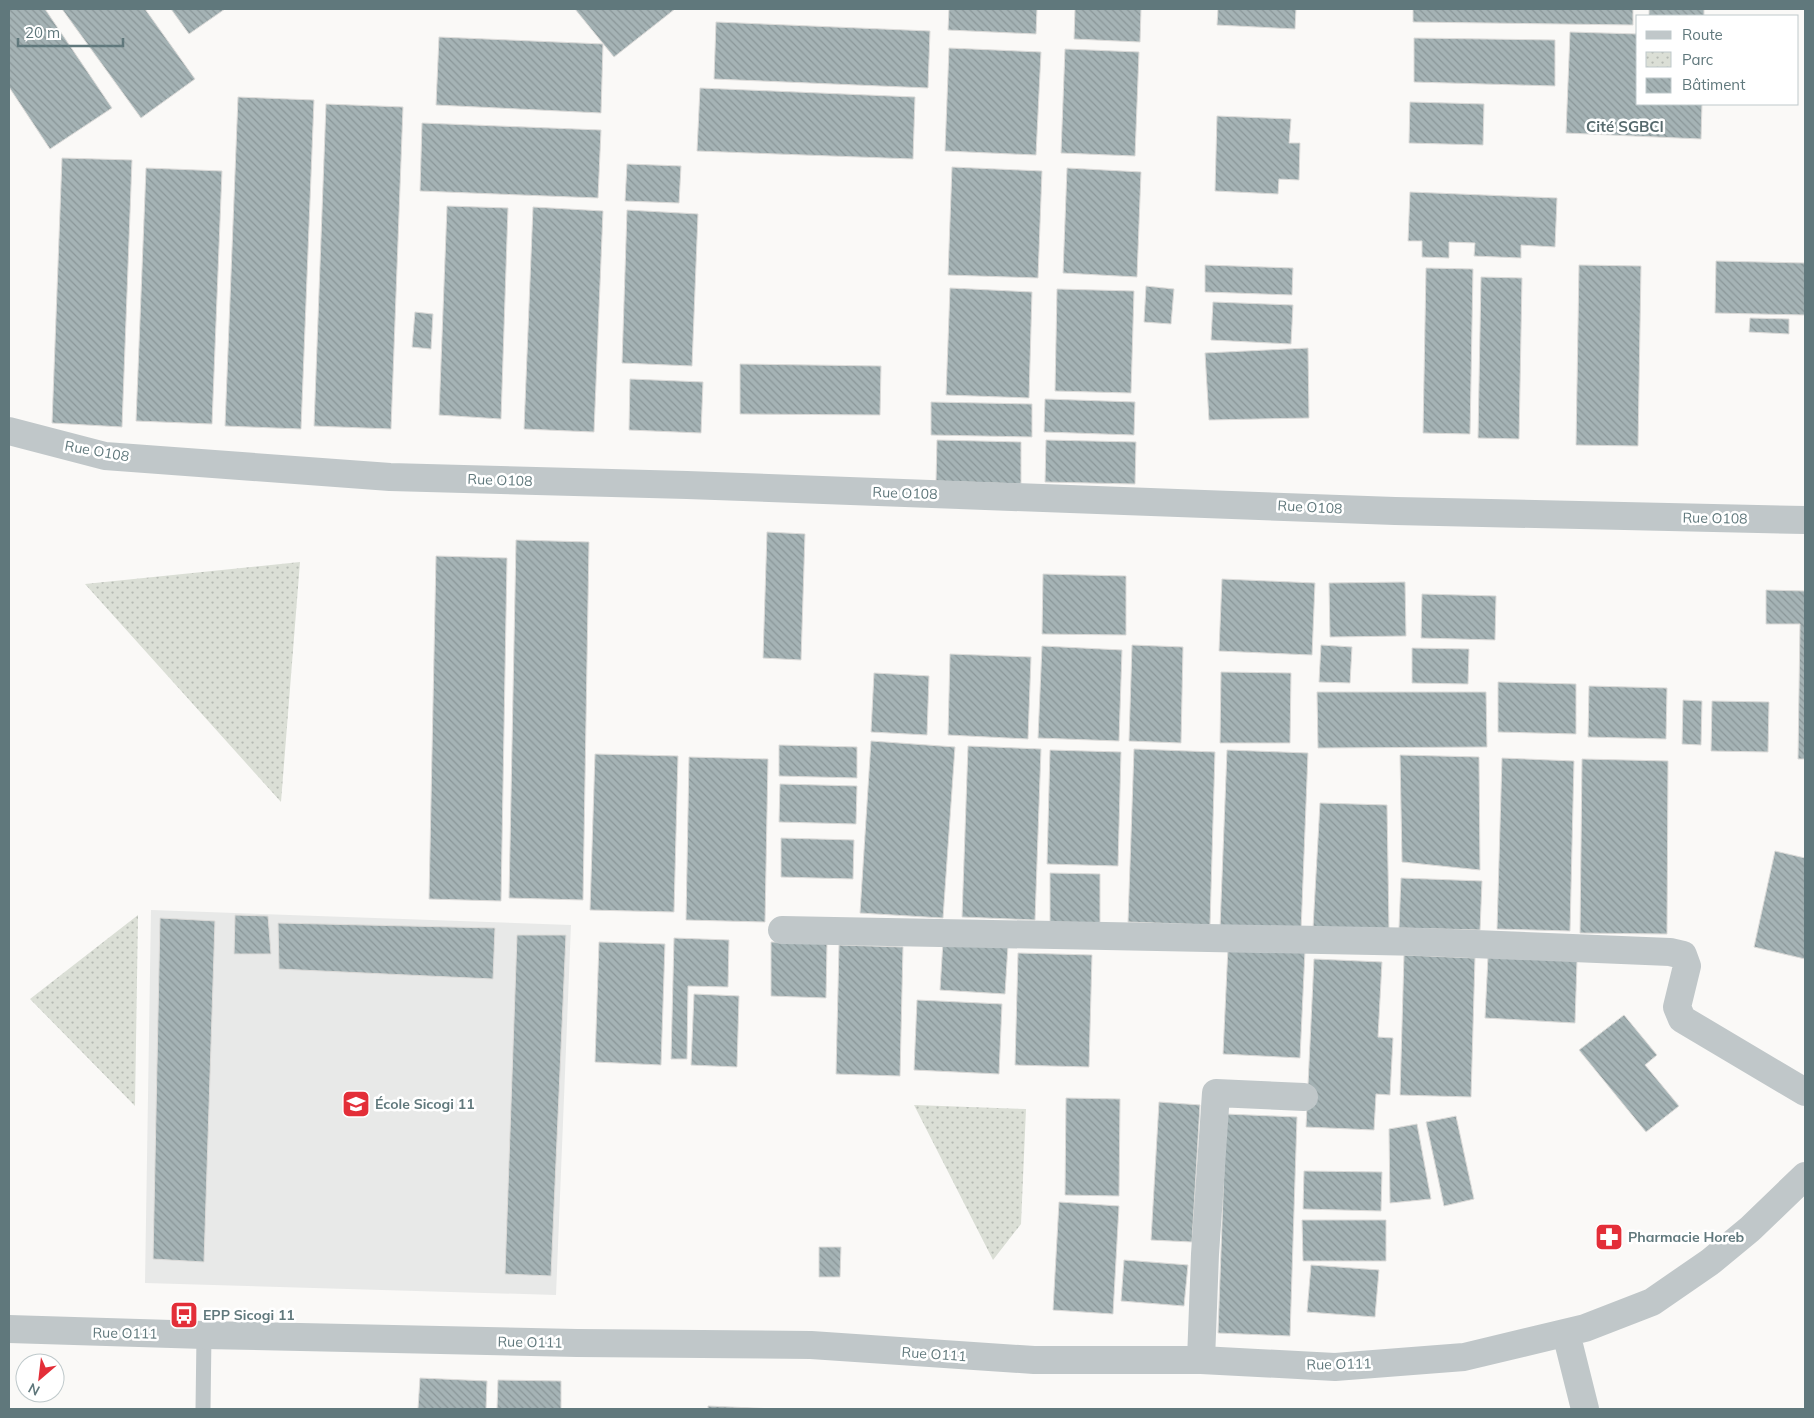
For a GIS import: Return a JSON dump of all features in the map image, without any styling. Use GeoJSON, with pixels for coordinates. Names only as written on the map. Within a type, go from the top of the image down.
{"type":"FeatureCollection","features":[{"type":"Feature","properties":{"kind":"street","name":"Rue O108"},"geometry":{"type":"LineString","coordinates":[[9,431],[106,456],[390,477],[687,485],[1395,511],[1805,520]]}},
{"type":"Feature","properties":{"kind":"street"},"geometry":{"type":"LineString","coordinates":[[782,930],[1425,942],[1670,952],[1683,955],[1687,966],[1677,1007],[1682,1019],[1805,1092]]}},
{"type":"Feature","properties":{"kind":"street"},"geometry":{"type":"LineString","coordinates":[[1201,1360],[1205,1254],[1216,1092],[1304,1097]]}},
{"type":"Feature","properties":{"kind":"street","name":"Rue O111"},"geometry":{"type":"LineString","coordinates":[[9,1328],[204,1335],[577,1343],[811,1345],[1034,1360],[1201,1360],[1334,1367],[1464,1357],[1585,1328],[1652,1302],[1710,1262],[1805,1176]]}},
{"type":"Feature","properties":{"kind":"street"},"geometry":{"type":"LineString","coordinates":[[1566,1332],[1585,1409]]}},
{"type":"Feature","properties":{"kind":"lane"},"geometry":{"type":"LineString","coordinates":[[203,1409],[204,1335]]}},
{"type":"Feature","properties":{"kind":"shaded area","name":"École Sicogi 11"},"geometry":{"type":"Polygon","coordinates":[[[151,910],[571,925],[556,1295],[145,1283],[151,910]]]}},
{"type":"Feature","properties":{"kind":"green space"},"geometry":{"type":"Polygon","coordinates":[[[300,562],[281,802],[85,584],[300,562]]]}},
{"type":"Feature","properties":{"kind":"green space"},"geometry":{"type":"Polygon","coordinates":[[[138,915],[135,1106],[30,999],[138,915]]]}},
{"type":"Feature","properties":{"kind":"green space"},"geometry":{"type":"Polygon","coordinates":[[[914,1105],[1026,1109],[1021,1224],[993,1260],[914,1105]]]}},
{"type":"Feature","properties":{"kind":"building"},"geometry":{"type":"Polygon","coordinates":[[[9,9],[45,9],[112,108],[50,149],[9,87],[9,9]]]}},
{"type":"Feature","properties":{"kind":"building"},"geometry":{"type":"Polygon","coordinates":[[[62,9],[145,9],[195,79],[141,118],[62,9]]]}},
{"type":"Feature","properties":{"kind":"building"},"geometry":{"type":"Polygon","coordinates":[[[171,9],[225,9],[189,34],[171,9]]]}},
{"type":"Feature","properties":{"kind":"building"},"geometry":{"type":"Polygon","coordinates":[[[575,9],[675,9],[614,57],[575,9]]]}},
{"type":"Feature","properties":{"kind":"building"},"geometry":{"type":"Polygon","coordinates":[[[949,9],[1037,9],[1036,34],[948,30],[949,9]]]}},
{"type":"Feature","properties":{"kind":"building"},"geometry":{"type":"Polygon","coordinates":[[[1075,9],[1141,9],[1140,42],[1074,39],[1075,9]]]}},
{"type":"Feature","properties":{"kind":"building"},"geometry":{"type":"Polygon","coordinates":[[[1218,9],[1296,9],[1295,29],[1217,25],[1218,9]]]}},
{"type":"Feature","properties":{"kind":"building"},"geometry":{"type":"Polygon","coordinates":[[[1413,9],[1633,9],[1633,25],[1413,22],[1413,9]]]}},
{"type":"Feature","properties":{"kind":"building"},"geometry":{"type":"Polygon","coordinates":[[[1649,9],[1704,9],[1704,15],[1649,15],[1649,9]]]}},
{"type":"Feature","properties":{"kind":"building"},"geometry":{"type":"Polygon","coordinates":[[[716,22],[930,31],[928,88],[714,79],[716,22]]]}},
{"type":"Feature","properties":{"kind":"building"},"geometry":{"type":"Polygon","coordinates":[[[1570,32],[1636,34],[1636,105],[1702,105],[1701,139],[1566,133],[1570,32]]]}},
{"type":"Feature","properties":{"kind":"building"},"geometry":{"type":"Polygon","coordinates":[[[439,37],[603,44],[601,113],[436,105],[439,37]]]}},
{"type":"Feature","properties":{"kind":"building"},"geometry":{"type":"Polygon","coordinates":[[[1414,38],[1555,40],[1555,86],[1414,82],[1414,38]]]}},
{"type":"Feature","properties":{"kind":"building"},"geometry":{"type":"Polygon","coordinates":[[[949,48],[1041,52],[1036,155],[945,151],[949,48]]]}},
{"type":"Feature","properties":{"kind":"building"},"geometry":{"type":"Polygon","coordinates":[[[1065,49],[1139,52],[1135,156],[1061,153],[1065,49]]]}},
{"type":"Feature","properties":{"kind":"building"},"geometry":{"type":"Polygon","coordinates":[[[700,88],[915,97],[913,159],[697,151],[700,88]]]}},
{"type":"Feature","properties":{"kind":"building"},"geometry":{"type":"Polygon","coordinates":[[[238,97],[314,100],[301,429],[225,426],[238,97]]]}},
{"type":"Feature","properties":{"kind":"building"},"geometry":{"type":"Polygon","coordinates":[[[1410,102],[1484,104],[1483,145],[1409,143],[1410,102]]]}},
{"type":"Feature","properties":{"kind":"building"},"geometry":{"type":"Polygon","coordinates":[[[326,104],[403,107],[391,429],[314,426],[326,104]]]}},
{"type":"Feature","properties":{"kind":"building"},"geometry":{"type":"Polygon","coordinates":[[[1217,116],[1291,119],[1289,143],[1300,143],[1299,180],[1279,179],[1278,194],[1215,191],[1217,116]]]}},
{"type":"Feature","properties":{"kind":"building"},"geometry":{"type":"Polygon","coordinates":[[[422,123],[601,130],[598,198],[420,191],[422,123]]]}},
{"type":"Feature","properties":{"kind":"building"},"geometry":{"type":"Polygon","coordinates":[[[62,158],[132,160],[122,427],[52,423],[62,158]]]}},
{"type":"Feature","properties":{"kind":"building"},"geometry":{"type":"Polygon","coordinates":[[[627,164],[681,166],[679,203],[625,201],[627,164]]]}},
{"type":"Feature","properties":{"kind":"building"},"geometry":{"type":"Polygon","coordinates":[[[952,167],[1042,171],[1038,278],[948,275],[952,167]]]}},
{"type":"Feature","properties":{"kind":"building"},"geometry":{"type":"Polygon","coordinates":[[[146,168],[222,171],[212,424],[136,421],[146,168]]]}},
{"type":"Feature","properties":{"kind":"building"},"geometry":{"type":"Polygon","coordinates":[[[1067,168],[1141,172],[1137,277],[1063,273],[1067,168]]]}},
{"type":"Feature","properties":{"kind":"building"},"geometry":{"type":"Polygon","coordinates":[[[1410,192],[1557,198],[1555,247],[1521,245],[1521,258],[1474,256],[1475,243],[1449,242],[1449,258],[1422,257],[1422,241],[1408,241],[1410,192]]]}},
{"type":"Feature","properties":{"kind":"building"},"geometry":{"type":"Polygon","coordinates":[[[447,206],[508,208],[501,419],[439,415],[447,206]]]}},
{"type":"Feature","properties":{"kind":"building"},"geometry":{"type":"Polygon","coordinates":[[[533,207],[603,211],[594,432],[524,429],[533,207]]]}},
{"type":"Feature","properties":{"kind":"building"},"geometry":{"type":"Polygon","coordinates":[[[627,210],[698,214],[692,366],[622,363],[627,210]]]}},
{"type":"Feature","properties":{"kind":"building"},"geometry":{"type":"Polygon","coordinates":[[[1716,261],[1805,263],[1805,315],[1715,313],[1716,261]]]}},
{"type":"Feature","properties":{"kind":"building"},"geometry":{"type":"Polygon","coordinates":[[[1205,265],[1293,268],[1292,295],[1205,292],[1205,265]]]}},
{"type":"Feature","properties":{"kind":"building"},"geometry":{"type":"Polygon","coordinates":[[[1579,265],[1641,266],[1638,446],[1576,445],[1579,265]]]}},
{"type":"Feature","properties":{"kind":"building"},"geometry":{"type":"Polygon","coordinates":[[[1426,268],[1473,269],[1470,434],[1423,433],[1426,268]]]}},
{"type":"Feature","properties":{"kind":"building"},"geometry":{"type":"Polygon","coordinates":[[[1481,277],[1522,278],[1519,439],[1478,438],[1481,277]]]}},
{"type":"Feature","properties":{"kind":"building"},"geometry":{"type":"Polygon","coordinates":[[[1146,286],[1174,289],[1171,324],[1144,322],[1146,286]]]}},
{"type":"Feature","properties":{"kind":"building"},"geometry":{"type":"Polygon","coordinates":[[[950,288],[1032,292],[1029,398],[946,395],[950,288]]]}},
{"type":"Feature","properties":{"kind":"building"},"geometry":{"type":"Polygon","coordinates":[[[1057,289],[1134,291],[1131,393],[1055,391],[1057,289]]]}},
{"type":"Feature","properties":{"kind":"building"},"geometry":{"type":"Polygon","coordinates":[[[1213,302],[1293,305],[1291,344],[1211,340],[1213,302]]]}},
{"type":"Feature","properties":{"kind":"building"},"geometry":{"type":"Polygon","coordinates":[[[415,312],[433,314],[431,349],[412,347],[415,312]]]}},
{"type":"Feature","properties":{"kind":"building"},"geometry":{"type":"Polygon","coordinates":[[[1750,318],[1789,319],[1789,334],[1749,332],[1750,318]]]}},
{"type":"Feature","properties":{"kind":"building"},"geometry":{"type":"Polygon","coordinates":[[[1308,348],[1309,418],[1209,420],[1205,353],[1308,348]]]}},
{"type":"Feature","properties":{"kind":"building"},"geometry":{"type":"Polygon","coordinates":[[[740,364],[881,366],[880,415],[740,414],[740,364]]]}},
{"type":"Feature","properties":{"kind":"building"},"geometry":{"type":"Polygon","coordinates":[[[630,379],[703,382],[701,433],[629,430],[630,379]]]}},
{"type":"Feature","properties":{"kind":"building"},"geometry":{"type":"Polygon","coordinates":[[[1045,399],[1135,402],[1134,435],[1044,432],[1045,399]]]}},
{"type":"Feature","properties":{"kind":"building"},"geometry":{"type":"Polygon","coordinates":[[[931,402],[1032,404],[1032,437],[931,435],[931,402]]]}},
{"type":"Feature","properties":{"kind":"building"},"geometry":{"type":"Polygon","coordinates":[[[937,440],[1021,442],[1021,484],[936,481],[937,440]]]}},
{"type":"Feature","properties":{"kind":"building"},"geometry":{"type":"Polygon","coordinates":[[[1046,440],[1136,442],[1135,484],[1045,482],[1046,440]]]}},
{"type":"Feature","properties":{"kind":"building"},"geometry":{"type":"Polygon","coordinates":[[[767,532],[805,534],[801,660],[763,658],[767,532]]]}},
{"type":"Feature","properties":{"kind":"building"},"geometry":{"type":"Polygon","coordinates":[[[516,540],[589,542],[583,900],[509,898],[516,540]]]}},
{"type":"Feature","properties":{"kind":"building"},"geometry":{"type":"Polygon","coordinates":[[[436,556],[507,558],[501,901],[429,899],[436,556]]]}},
{"type":"Feature","properties":{"kind":"building"},"geometry":{"type":"Polygon","coordinates":[[[1043,574],[1126,576],[1126,635],[1042,634],[1043,574]]]}},
{"type":"Feature","properties":{"kind":"building"},"geometry":{"type":"Polygon","coordinates":[[[1222,579],[1315,583],[1312,655],[1219,651],[1222,579]]]}},
{"type":"Feature","properties":{"kind":"building"},"geometry":{"type":"Polygon","coordinates":[[[1405,582],[1406,636],[1330,637],[1329,583],[1405,582]]]}},
{"type":"Feature","properties":{"kind":"building"},"geometry":{"type":"Polygon","coordinates":[[[1766,590],[1805,591],[1805,759],[1798,759],[1800,624],[1766,624],[1766,590]]]}},
{"type":"Feature","properties":{"kind":"building"},"geometry":{"type":"Polygon","coordinates":[[[1422,594],[1496,596],[1495,640],[1421,638],[1422,594]]]}},
{"type":"Feature","properties":{"kind":"building"},"geometry":{"type":"Polygon","coordinates":[[[1132,645],[1183,647],[1181,743],[1129,741],[1132,645]]]}},
{"type":"Feature","properties":{"kind":"building"},"geometry":{"type":"Polygon","coordinates":[[[1321,645],[1352,647],[1350,683],[1319,682],[1321,645]]]}},
{"type":"Feature","properties":{"kind":"building"},"geometry":{"type":"Polygon","coordinates":[[[1042,646],[1122,650],[1119,741],[1038,738],[1042,646]]]}},
{"type":"Feature","properties":{"kind":"building"},"geometry":{"type":"Polygon","coordinates":[[[1412,648],[1469,649],[1468,684],[1412,683],[1412,648]]]}},
{"type":"Feature","properties":{"kind":"building"},"geometry":{"type":"Polygon","coordinates":[[[950,654],[1031,657],[1028,739],[948,735],[950,654]]]}},
{"type":"Feature","properties":{"kind":"building"},"geometry":{"type":"Polygon","coordinates":[[[1221,672],[1291,673],[1290,743],[1220,743],[1221,672]]]}},
{"type":"Feature","properties":{"kind":"building"},"geometry":{"type":"Polygon","coordinates":[[[874,673],[929,676],[927,735],[871,732],[874,673]]]}},
{"type":"Feature","properties":{"kind":"building"},"geometry":{"type":"Polygon","coordinates":[[[1498,682],[1576,684],[1576,734],[1498,732],[1498,682]]]}},
{"type":"Feature","properties":{"kind":"building"},"geometry":{"type":"Polygon","coordinates":[[[1589,686],[1667,688],[1666,739],[1588,737],[1589,686]]]}},
{"type":"Feature","properties":{"kind":"building"},"geometry":{"type":"Polygon","coordinates":[[[1317,692],[1486,692],[1487,747],[1318,748],[1317,692]]]}},
{"type":"Feature","properties":{"kind":"building"},"geometry":{"type":"Polygon","coordinates":[[[1683,700],[1702,701],[1701,745],[1682,744],[1683,700]]]}},
{"type":"Feature","properties":{"kind":"building"},"geometry":{"type":"Polygon","coordinates":[[[1712,701],[1769,702],[1768,752],[1711,751],[1712,701]]]}},
{"type":"Feature","properties":{"kind":"building"},"geometry":{"type":"Polygon","coordinates":[[[871,741],[955,747],[943,918],[860,913],[871,741]]]}},
{"type":"Feature","properties":{"kind":"building"},"geometry":{"type":"Polygon","coordinates":[[[779,745],[857,747],[857,778],[779,776],[779,745]]]}},
{"type":"Feature","properties":{"kind":"building"},"geometry":{"type":"Polygon","coordinates":[[[968,746],[1041,749],[1035,920],[962,917],[968,746]]]}},
{"type":"Feature","properties":{"kind":"building"},"geometry":{"type":"Polygon","coordinates":[[[1134,749],[1215,752],[1210,925],[1128,922],[1134,749]]]}},
{"type":"Feature","properties":{"kind":"building"},"geometry":{"type":"Polygon","coordinates":[[[1050,750],[1121,752],[1118,866],[1047,864],[1050,750]]]}},
{"type":"Feature","properties":{"kind":"building"},"geometry":{"type":"Polygon","coordinates":[[[1227,750],[1308,753],[1301,932],[1220,928],[1227,750]]]}},
{"type":"Feature","properties":{"kind":"building"},"geometry":{"type":"Polygon","coordinates":[[[595,754],[678,756],[674,912],[590,910],[595,754]]]}},
{"type":"Feature","properties":{"kind":"building"},"geometry":{"type":"Polygon","coordinates":[[[1400,755],[1479,757],[1480,870],[1402,862],[1400,755]]]}},
{"type":"Feature","properties":{"kind":"building"},"geometry":{"type":"Polygon","coordinates":[[[689,757],[768,759],[765,922],[686,920],[689,757]]]}},
{"type":"Feature","properties":{"kind":"building"},"geometry":{"type":"Polygon","coordinates":[[[1502,758],[1574,761],[1570,931],[1497,929],[1502,758]]]}},
{"type":"Feature","properties":{"kind":"building"},"geometry":{"type":"Polygon","coordinates":[[[1582,759],[1668,761],[1667,934],[1580,933],[1582,759]]]}},
{"type":"Feature","properties":{"kind":"building"},"geometry":{"type":"Polygon","coordinates":[[[780,784],[857,786],[856,824],[779,822],[780,784]]]}},
{"type":"Feature","properties":{"kind":"building"},"geometry":{"type":"Polygon","coordinates":[[[1320,803],[1387,805],[1389,930],[1313,928],[1320,803]]]}},
{"type":"Feature","properties":{"kind":"building"},"geometry":{"type":"Polygon","coordinates":[[[781,838],[854,840],[853,879],[781,877],[781,838]]]}},
{"type":"Feature","properties":{"kind":"building"},"geometry":{"type":"Polygon","coordinates":[[[1775,851],[1805,858],[1805,959],[1754,947],[1775,851]]]}},
{"type":"Feature","properties":{"kind":"building"},"geometry":{"type":"Polygon","coordinates":[[[1050,873],[1100,874],[1100,923],[1050,922],[1050,873]]]}},
{"type":"Feature","properties":{"kind":"building"},"geometry":{"type":"Polygon","coordinates":[[[1401,878],[1482,881],[1480,930],[1399,928],[1401,878]]]}},
{"type":"Feature","properties":{"kind":"building"},"geometry":{"type":"Polygon","coordinates":[[[235,915],[268,916],[271,954],[234,954],[235,915]]]}},
{"type":"Feature","properties":{"kind":"building"},"geometry":{"type":"Polygon","coordinates":[[[160,918],[215,921],[204,1262],[153,1259],[160,918]]]}},
{"type":"Feature","properties":{"kind":"building"},"geometry":{"type":"Polygon","coordinates":[[[278,923],[495,928],[493,979],[279,969],[278,923]]]}},
{"type":"Feature","properties":{"kind":"building"},"geometry":{"type":"Polygon","coordinates":[[[517,935],[566,935],[551,1276],[505,1274],[517,935]]]}},
{"type":"Feature","properties":{"kind":"building"},"geometry":{"type":"Polygon","coordinates":[[[674,938],[729,940],[728,987],[688,986],[687,1059],[671,1059],[674,938]]]}},
{"type":"Feature","properties":{"kind":"building"},"geometry":{"type":"Polygon","coordinates":[[[943,941],[1008,945],[1005,994],[940,990],[943,941]]]}},
{"type":"Feature","properties":{"kind":"building"},"geometry":{"type":"Polygon","coordinates":[[[599,942],[665,944],[661,1065],[595,1062],[599,942]]]}},
{"type":"Feature","properties":{"kind":"building"},"geometry":{"type":"Polygon","coordinates":[[[771,942],[827,943],[826,998],[771,996],[771,942]]]}},
{"type":"Feature","properties":{"kind":"building"},"geometry":{"type":"Polygon","coordinates":[[[839,945],[903,947],[900,1076],[836,1074],[839,945]]]}},
{"type":"Feature","properties":{"kind":"building"},"geometry":{"type":"Polygon","coordinates":[[[1228,947],[1305,951],[1300,1058],[1223,1054],[1228,947]]]}},
{"type":"Feature","properties":{"kind":"building"},"geometry":{"type":"Polygon","coordinates":[[[1018,953],[1092,955],[1089,1067],[1015,1065],[1018,953]]]}},
{"type":"Feature","properties":{"kind":"building"},"geometry":{"type":"Polygon","coordinates":[[[1404,955],[1475,958],[1471,1097],[1400,1095],[1404,955]]]}},
{"type":"Feature","properties":{"kind":"building"},"geometry":{"type":"Polygon","coordinates":[[[1488,956],[1577,961],[1575,1023],[1485,1018],[1488,956]]]}},
{"type":"Feature","properties":{"kind":"building"},"geometry":{"type":"Polygon","coordinates":[[[1314,959],[1382,962],[1378,1037],[1393,1038],[1390,1095],[1376,1094],[1374,1130],[1306,1127],[1314,959]]]}},
{"type":"Feature","properties":{"kind":"building"},"geometry":{"type":"Polygon","coordinates":[[[694,994],[739,996],[737,1067],[691,1065],[694,994]]]}},
{"type":"Feature","properties":{"kind":"building"},"geometry":{"type":"Polygon","coordinates":[[[917,1000],[1002,1004],[999,1074],[914,1070],[917,1000]]]}},
{"type":"Feature","properties":{"kind":"building"},"geometry":{"type":"Polygon","coordinates":[[[1624,1015],[1657,1055],[1645,1065],[1679,1106],[1646,1132],[1579,1050],[1624,1015]]]}},
{"type":"Feature","properties":{"kind":"building"},"geometry":{"type":"Polygon","coordinates":[[[1066,1098],[1120,1099],[1119,1196],[1065,1195],[1066,1098]]]}},
{"type":"Feature","properties":{"kind":"building"},"geometry":{"type":"Polygon","coordinates":[[[1159,1102],[1200,1105],[1192,1242],[1151,1240],[1159,1102]]]}},
{"type":"Feature","properties":{"kind":"building"},"geometry":{"type":"Polygon","coordinates":[[[1226,1114],[1297,1117],[1290,1336],[1218,1333],[1226,1114]]]}},
{"type":"Feature","properties":{"kind":"building"},"geometry":{"type":"Polygon","coordinates":[[[1456,1116],[1474,1199],[1444,1206],[1426,1122],[1456,1116]]]}},
{"type":"Feature","properties":{"kind":"building"},"geometry":{"type":"Polygon","coordinates":[[[1417,1124],[1431,1199],[1390,1203],[1389,1129],[1417,1124]]]}},
{"type":"Feature","properties":{"kind":"building"},"geometry":{"type":"Polygon","coordinates":[[[1304,1171],[1382,1172],[1381,1211],[1303,1209],[1304,1171]]]}},
{"type":"Feature","properties":{"kind":"building"},"geometry":{"type":"Polygon","coordinates":[[[1059,1202],[1119,1206],[1113,1314],[1053,1310],[1059,1202]]]}},
{"type":"Feature","properties":{"kind":"building"},"geometry":{"type":"Polygon","coordinates":[[[1302,1220],[1386,1220],[1386,1261],[1303,1261],[1302,1220]]]}},
{"type":"Feature","properties":{"kind":"building"},"geometry":{"type":"Polygon","coordinates":[[[819,1247],[841,1247],[840,1277],[819,1277],[819,1247]]]}},
{"type":"Feature","properties":{"kind":"building"},"geometry":{"type":"Polygon","coordinates":[[[1124,1260],[1188,1265],[1184,1306],[1121,1301],[1124,1260]]]}},
{"type":"Feature","properties":{"kind":"building"},"geometry":{"type":"Polygon","coordinates":[[[1311,1265],[1379,1270],[1375,1317],[1307,1312],[1311,1265]]]}},
{"type":"Feature","properties":{"kind":"building"},"geometry":{"type":"Polygon","coordinates":[[[420,1378],[487,1381],[486,1409],[418,1409],[420,1378]]]}},
{"type":"Feature","properties":{"kind":"building"},"geometry":{"type":"Polygon","coordinates":[[[498,1380],[561,1381],[561,1409],[497,1409],[498,1380]]]}},
{"type":"Feature","properties":{"kind":"building"},"geometry":{"type":"Polygon","coordinates":[[[708,1406],[775,1409],[708,1409],[708,1406]]]}},
{"type":"Feature","properties":{"kind":"place","name":"École Sicogi 11"},"geometry":{"type":"Point","coordinates":[356,1104]}},
{"type":"Feature","properties":{"kind":"place","name":"Pharmacie Horeb"},"geometry":{"type":"Point","coordinates":[1609,1237]}},
{"type":"Feature","properties":{"kind":"place","name":"EPP Sicogi 11"},"geometry":{"type":"Point","coordinates":[184,1315]}},
{"type":"Feature","properties":{"kind":"district","name":"Cité SGBCI"},"geometry":{"type":"Point","coordinates":[1625,126]}}]}
